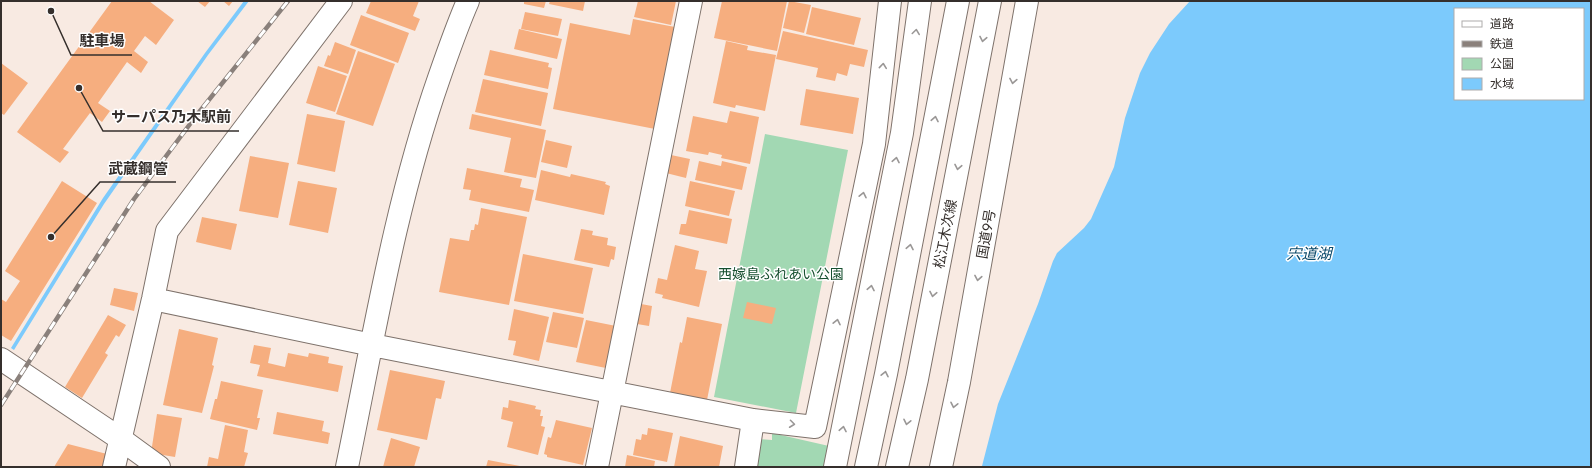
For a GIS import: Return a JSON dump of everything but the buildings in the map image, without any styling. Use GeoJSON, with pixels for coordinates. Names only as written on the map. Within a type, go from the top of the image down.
{"type":"FeatureCollection","features":[{"type":"Feature","properties":{"kind":"main road"},"geometry":{"type":"LineString","coordinates":[[114,467],[122,440],[167,231],[340,1]]}},
{"type":"Feature","properties":{"kind":"main road"},"geometry":{"type":"LineString","coordinates":[[348,467],[394,235],[424,122],[459,20],[468,1]]}},
{"type":"Feature","properties":{"kind":"main road"},"geometry":{"type":"LineString","coordinates":[[597,467],[691,1]]}},
{"type":"Feature","properties":{"kind":"main road"},"geometry":{"type":"LineString","coordinates":[[153,299],[372,345],[753,420],[814,427],[874,144],[890,1]]}},
{"type":"Feature","properties":{"kind":"main road"},"geometry":{"type":"LineString","coordinates":[[835,467],[902,133],[920,1]]}},
{"type":"Feature","properties":{"kind":"main road"},"geometry":{"type":"LineString","coordinates":[[866,467],[889,359],[958,1]]}},
{"type":"Feature","properties":{"kind":"main road","name":"松江木次線"},"geometry":{"type":"LineString","coordinates":[[897,467],[917,379],[990,1]]}},
{"type":"Feature","properties":{"kind":"main road","name":"国道9号"},"geometry":{"type":"LineString","coordinates":[[941,467],[959,382],[1028,1]]}},
{"type":"Feature","properties":{"kind":"main road"},"geometry":{"type":"LineString","coordinates":[[1,359],[122,440],[159,467]]}},
{"type":"Feature","properties":{"kind":"main road"},"geometry":{"type":"LineString","coordinates":[[746,467],[753,420]]}},
{"type":"Feature","properties":{"kind":"green space","name":"西嫁島ふれあい公園"},"geometry":{"type":"Polygon","coordinates":[[[765,134],[848,150],[796,413],[714,397],[765,134]]]}},
{"type":"Feature","properties":{"kind":"green space"},"geometry":{"type":"Polygon","coordinates":[[[772,433],[829,446],[825,467],[755,467],[759,439],[772,440],[772,433]]]}},
{"type":"Feature","properties":{"kind":"water"},"geometry":{"type":"Polygon","coordinates":[[[244,1],[249,1],[208,55],[104,204],[14,350],[11,348],[103,198],[205,53],[244,1]]]}},
{"type":"Feature","properties":{"kind":"water","name":"宍道湖"},"geometry":{"type":"Polygon","coordinates":[[[1190,1],[1591,1],[1591,467],[980,467],[982,466],[998,404],[1038,304],[1053,261],[1057,253],[1084,228],[1091,219],[1114,167],[1125,118],[1140,73],[1150,53],[1169,24],[1190,1]]]}},
{"type":"Feature","properties":{"kind":"railway"},"geometry":{"type":"LineString","coordinates":[[1,405],[134,199],[196,116],[288,1]]}},
{"type":"Feature","properties":{"kind":"place","name":"駐車場"},"geometry":{"type":"Point","coordinates":[51,11]}},
{"type":"Feature","properties":{"kind":"place","name":"サーパス乃木駅前"},"geometry":{"type":"Point","coordinates":[79,88]}},
{"type":"Feature","properties":{"kind":"place","name":"武蔵鋼管"},"geometry":{"type":"Point","coordinates":[51,237]}}]}
